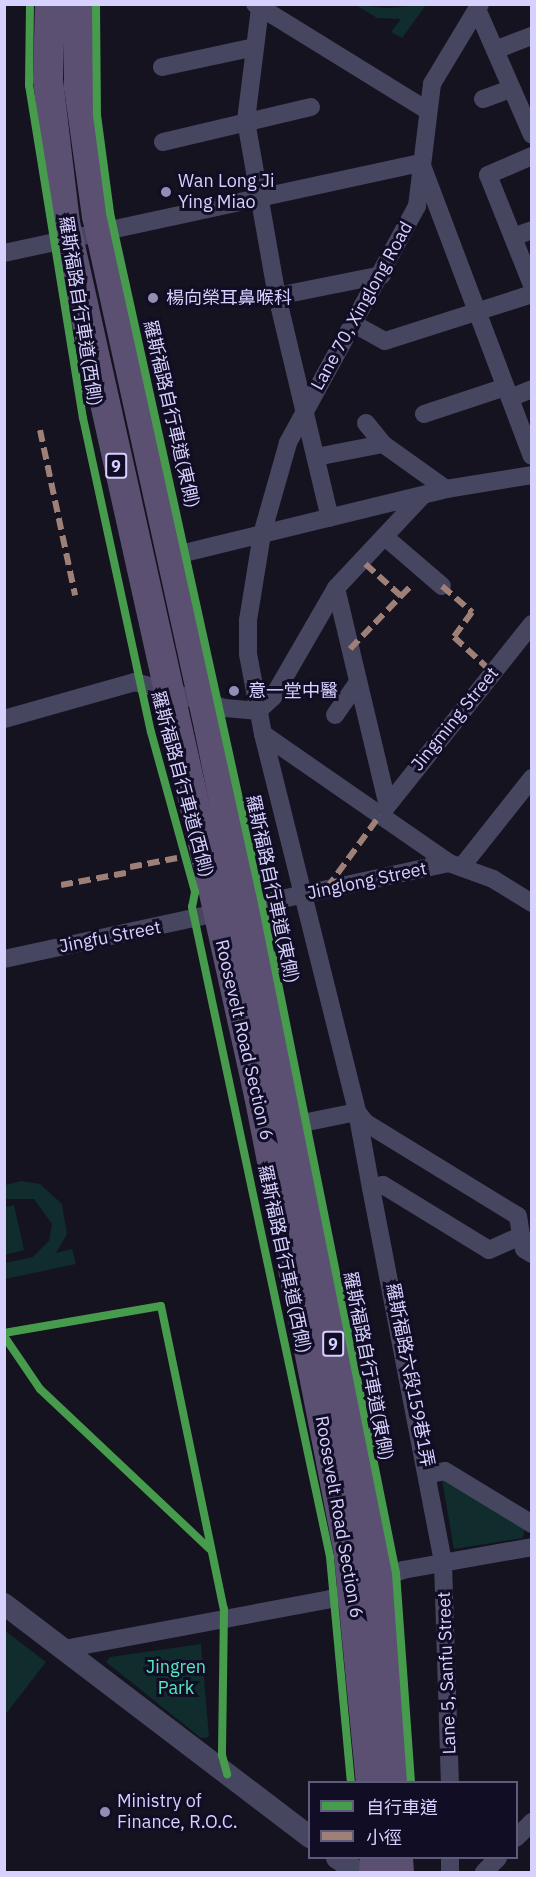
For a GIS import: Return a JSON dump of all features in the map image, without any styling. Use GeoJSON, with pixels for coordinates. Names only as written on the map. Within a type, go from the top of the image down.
{"type":"FeatureCollection","features":[{"type":"Feature","properties":{"kind":"main road","name":"9"},"geometry":{"type":"LineString","coordinates":[[50,4],[48,80],[68,240],[165,691]]}},
{"type":"Feature","properties":{"kind":"main road","name":"9"},"geometry":{"type":"LineString","coordinates":[[79,4],[79,87],[100,232],[203,700]]}},
{"type":"Feature","properties":{"kind":"main road","name":"Roosevelt Road Section 6"},"geometry":{"type":"LineString","coordinates":[[165,691],[288,1126],[367,1584],[396,1781]]}},
{"type":"Feature","properties":{"kind":"main road","name":"Roosevelt Road Section 6"},"geometry":{"type":"LineString","coordinates":[[203,700],[229,912],[259,1095],[367,1584],[371,1781]]}},
{"type":"Feature","properties":{"kind":"street"},"geometry":{"type":"LineString","coordinates":[[330,518],[277,296],[246,121],[251,48],[257,6],[428,111]]}},
{"type":"Feature","properties":{"kind":"street"},"geometry":{"type":"LineString","coordinates":[[478,7],[511,89],[528,115],[531,135]]}},
{"type":"Feature","properties":{"kind":"street","name":"Lane 70, Xinglong Road"},"geometry":{"type":"LineString","coordinates":[[263,734],[258,711],[248,620],[262,534],[305,406],[382,275],[417,206],[432,84],[478,7]]}},
{"type":"Feature","properties":{"kind":"street"},"geometry":{"type":"LineString","coordinates":[[495,50],[531,36]]}},
{"type":"Feature","properties":{"kind":"street"},"geometry":{"type":"LineString","coordinates":[[162,67],[251,48]]}},
{"type":"Feature","properties":{"kind":"street"},"geometry":{"type":"LineString","coordinates":[[483,99],[511,89]]}},
{"type":"Feature","properties":{"kind":"street"},"geometry":{"type":"LineString","coordinates":[[164,142],[311,107]]}},
{"type":"Feature","properties":{"kind":"street"},"geometry":{"type":"LineString","coordinates":[[531,156],[488,175],[531,285]]}},
{"type":"Feature","properties":{"kind":"street"},"geometry":{"type":"LineString","coordinates":[[4,253],[421,162],[479,311],[531,456]]}},
{"type":"Feature","properties":{"kind":"street"},"geometry":{"type":"LineString","coordinates":[[513,237],[531,230]]}},
{"type":"Feature","properties":{"kind":"street"},"geometry":{"type":"LineString","coordinates":[[277,296],[382,275]]}},
{"type":"Feature","properties":{"kind":"street"},"geometry":{"type":"LineString","coordinates":[[354,324],[385,342],[531,294]]}},
{"type":"Feature","properties":{"kind":"street"},"geometry":{"type":"LineString","coordinates":[[424,414],[508,392],[531,389]]}},
{"type":"Feature","properties":{"kind":"street"},"geometry":{"type":"LineString","coordinates":[[366,423],[383,444],[446,489]]}},
{"type":"Feature","properties":{"kind":"street"},"geometry":{"type":"LineString","coordinates":[[316,457],[383,444]]}},
{"type":"Feature","properties":{"kind":"street"},"geometry":{"type":"LineString","coordinates":[[172,556],[446,489],[531,476]]}},
{"type":"Feature","properties":{"kind":"street"},"geometry":{"type":"LineString","coordinates":[[4,719],[135,682],[203,700],[258,711],[273,697],[336,588],[423,495]]}},
{"type":"Feature","properties":{"kind":"street"},"geometry":{"type":"LineString","coordinates":[[385,537],[442,586]]}},
{"type":"Feature","properties":{"kind":"street"},"geometry":{"type":"LineString","coordinates":[[336,588],[384,809]]}},
{"type":"Feature","properties":{"kind":"street","name":"Jingming Street"},"geometry":{"type":"LineString","coordinates":[[384,809],[531,624]]}},
{"type":"Feature","properties":{"kind":"street"},"geometry":{"type":"LineString","coordinates":[[335,715],[357,683]]}},
{"type":"Feature","properties":{"kind":"street","name":"Jinglong Street"},"geometry":{"type":"LineString","coordinates":[[263,734],[384,809],[456,864],[531,903]]}},
{"type":"Feature","properties":{"kind":"street","name":"羅斯福路六段159巷1弄"},"geometry":{"type":"LineString","coordinates":[[263,734],[306,894],[357,1112],[430,1474],[443,1563]]}},
{"type":"Feature","properties":{"kind":"street"},"geometry":{"type":"LineString","coordinates":[[456,864],[531,778]]}},
{"type":"Feature","properties":{"kind":"street","name":"Jinglong Street"},"geometry":{"type":"LineString","coordinates":[[229,912],[456,864]]}},
{"type":"Feature","properties":{"kind":"street","name":"Jingfu Street"},"geometry":{"type":"LineString","coordinates":[[4,959],[229,912]]}},
{"type":"Feature","properties":{"kind":"street"},"geometry":{"type":"LineString","coordinates":[[288,1126],[357,1112],[366,1123],[518,1216],[524,1249],[531,1254]]}},
{"type":"Feature","properties":{"kind":"street"},"geometry":{"type":"LineString","coordinates":[[371,1188],[383,1185],[489,1250],[521,1236]]}},
{"type":"Feature","properties":{"kind":"street"},"geometry":{"type":"LineString","coordinates":[[430,1474],[445,1471],[531,1524]]}},
{"type":"Feature","properties":{"kind":"street"},"geometry":{"type":"LineString","coordinates":[[64,1649],[330,1599],[367,1584],[443,1563],[531,1547]]}},
{"type":"Feature","properties":{"kind":"street","name":"Lane 5, Sanfu Street"},"geometry":{"type":"LineString","coordinates":[[443,1563],[450,1781]]}},
{"type":"Feature","properties":{"kind":"street"},"geometry":{"type":"LineString","coordinates":[[4,1604],[308,1836]]}},
{"type":"Feature","properties":{"kind":"street"},"geometry":{"type":"LineString","coordinates":[[340,1859],[358,1872]]}},
{"type":"Feature","properties":{"kind":"street"},"geometry":{"type":"LineString","coordinates":[[484,1872],[496,1859]]}},
{"type":"Feature","properties":{"kind":"green space"},"geometry":{"type":"Polygon","coordinates":[[[356,5],[387,8],[426,5],[402,38],[391,32],[401,19],[377,18],[356,5]]]}},
{"type":"Feature","properties":{"kind":"green space"},"geometry":{"type":"Polygon","coordinates":[[[21,1181],[40,1184],[62,1204],[67,1234],[56,1253],[72,1249],[76,1264],[5,1279],[5,1263],[33,1257],[49,1241],[52,1224],[34,1199],[5,1199],[5,1185],[21,1181]]]}},
{"type":"Feature","properties":{"kind":"green space"},"geometry":{"type":"Polygon","coordinates":[[[14,1205],[24,1250],[5,1255],[5,1207],[14,1205]]]}},
{"type":"Feature","properties":{"kind":"green space"},"geometry":{"type":"Polygon","coordinates":[[[442,1480],[525,1528],[523,1538],[454,1549],[442,1480]]]}},
{"type":"Feature","properties":{"kind":"green space"},"geometry":{"type":"Polygon","coordinates":[[[4,1630],[46,1662],[5,1715],[4,1715],[4,1630]]]}},
{"type":"Feature","properties":{"kind":"green space","name":"Jingren Park"},"geometry":{"type":"Polygon","coordinates":[[[201,1644],[209,1737],[201,1738],[106,1662],[110,1657],[201,1644]]]}},
{"type":"Feature","properties":{"kind":"marked path"},"geometry":{"type":"LineString","coordinates":[[40,430],[75,595]]}},
{"type":"Feature","properties":{"kind":"marked path"},"geometry":{"type":"LineString","coordinates":[[350,649],[401,596],[362,561]]}},
{"type":"Feature","properties":{"kind":"marked path"},"geometry":{"type":"LineString","coordinates":[[401,596],[412,585]]}},
{"type":"Feature","properties":{"kind":"marked path"},"geometry":{"type":"LineString","coordinates":[[442,586],[472,612],[454,637],[493,673]]}},
{"type":"Feature","properties":{"kind":"marked path"},"geometry":{"type":"LineString","coordinates":[[327,888],[380,815]]}},
{"type":"Feature","properties":{"kind":"marked path"},"geometry":{"type":"LineString","coordinates":[[130,867],[177,858]]}},
{"type":"Feature","properties":{"kind":"marked path"},"geometry":{"type":"LineString","coordinates":[[61,885],[131,872]]}},
{"type":"Feature","properties":{"kind":"cycle path","name":"羅斯福路自行車道(西側)"},"geometry":{"type":"LineString","coordinates":[[30,4],[29,85],[83,418],[151,732],[195,892],[192,907],[330,1557],[351,1781]]}},
{"type":"Feature","properties":{"kind":"cycle path","name":"羅斯福路自行車道(東側)"},"geometry":{"type":"LineString","coordinates":[[96,4],[97,115],[110,213],[262,903],[396,1573],[411,1781]]}},
{"type":"Feature","properties":{"kind":"cycle path"},"geometry":{"type":"LineString","coordinates":[[4,1333],[161,1306],[224,1609],[222,1755],[227,1774]]}},
{"type":"Feature","properties":{"kind":"cycle path"},"geometry":{"type":"LineString","coordinates":[[4,1336],[40,1389],[210,1549]]}},
{"type":"Feature","properties":{"kind":"place","name":"Wan Long Ji Ying Miao"},"geometry":{"type":"Point","coordinates":[166,192]}},
{"type":"Feature","properties":{"kind":"place","name":"楊向榮耳鼻喉科"},"geometry":{"type":"Point","coordinates":[153,298]}},
{"type":"Feature","properties":{"kind":"place","name":"意一堂中醫"},"geometry":{"type":"Point","coordinates":[234,691]}},
{"type":"Feature","properties":{"kind":"place","name":"Ministry of Finance, R.O.C."},"geometry":{"type":"Point","coordinates":[105,1812]}}]}
